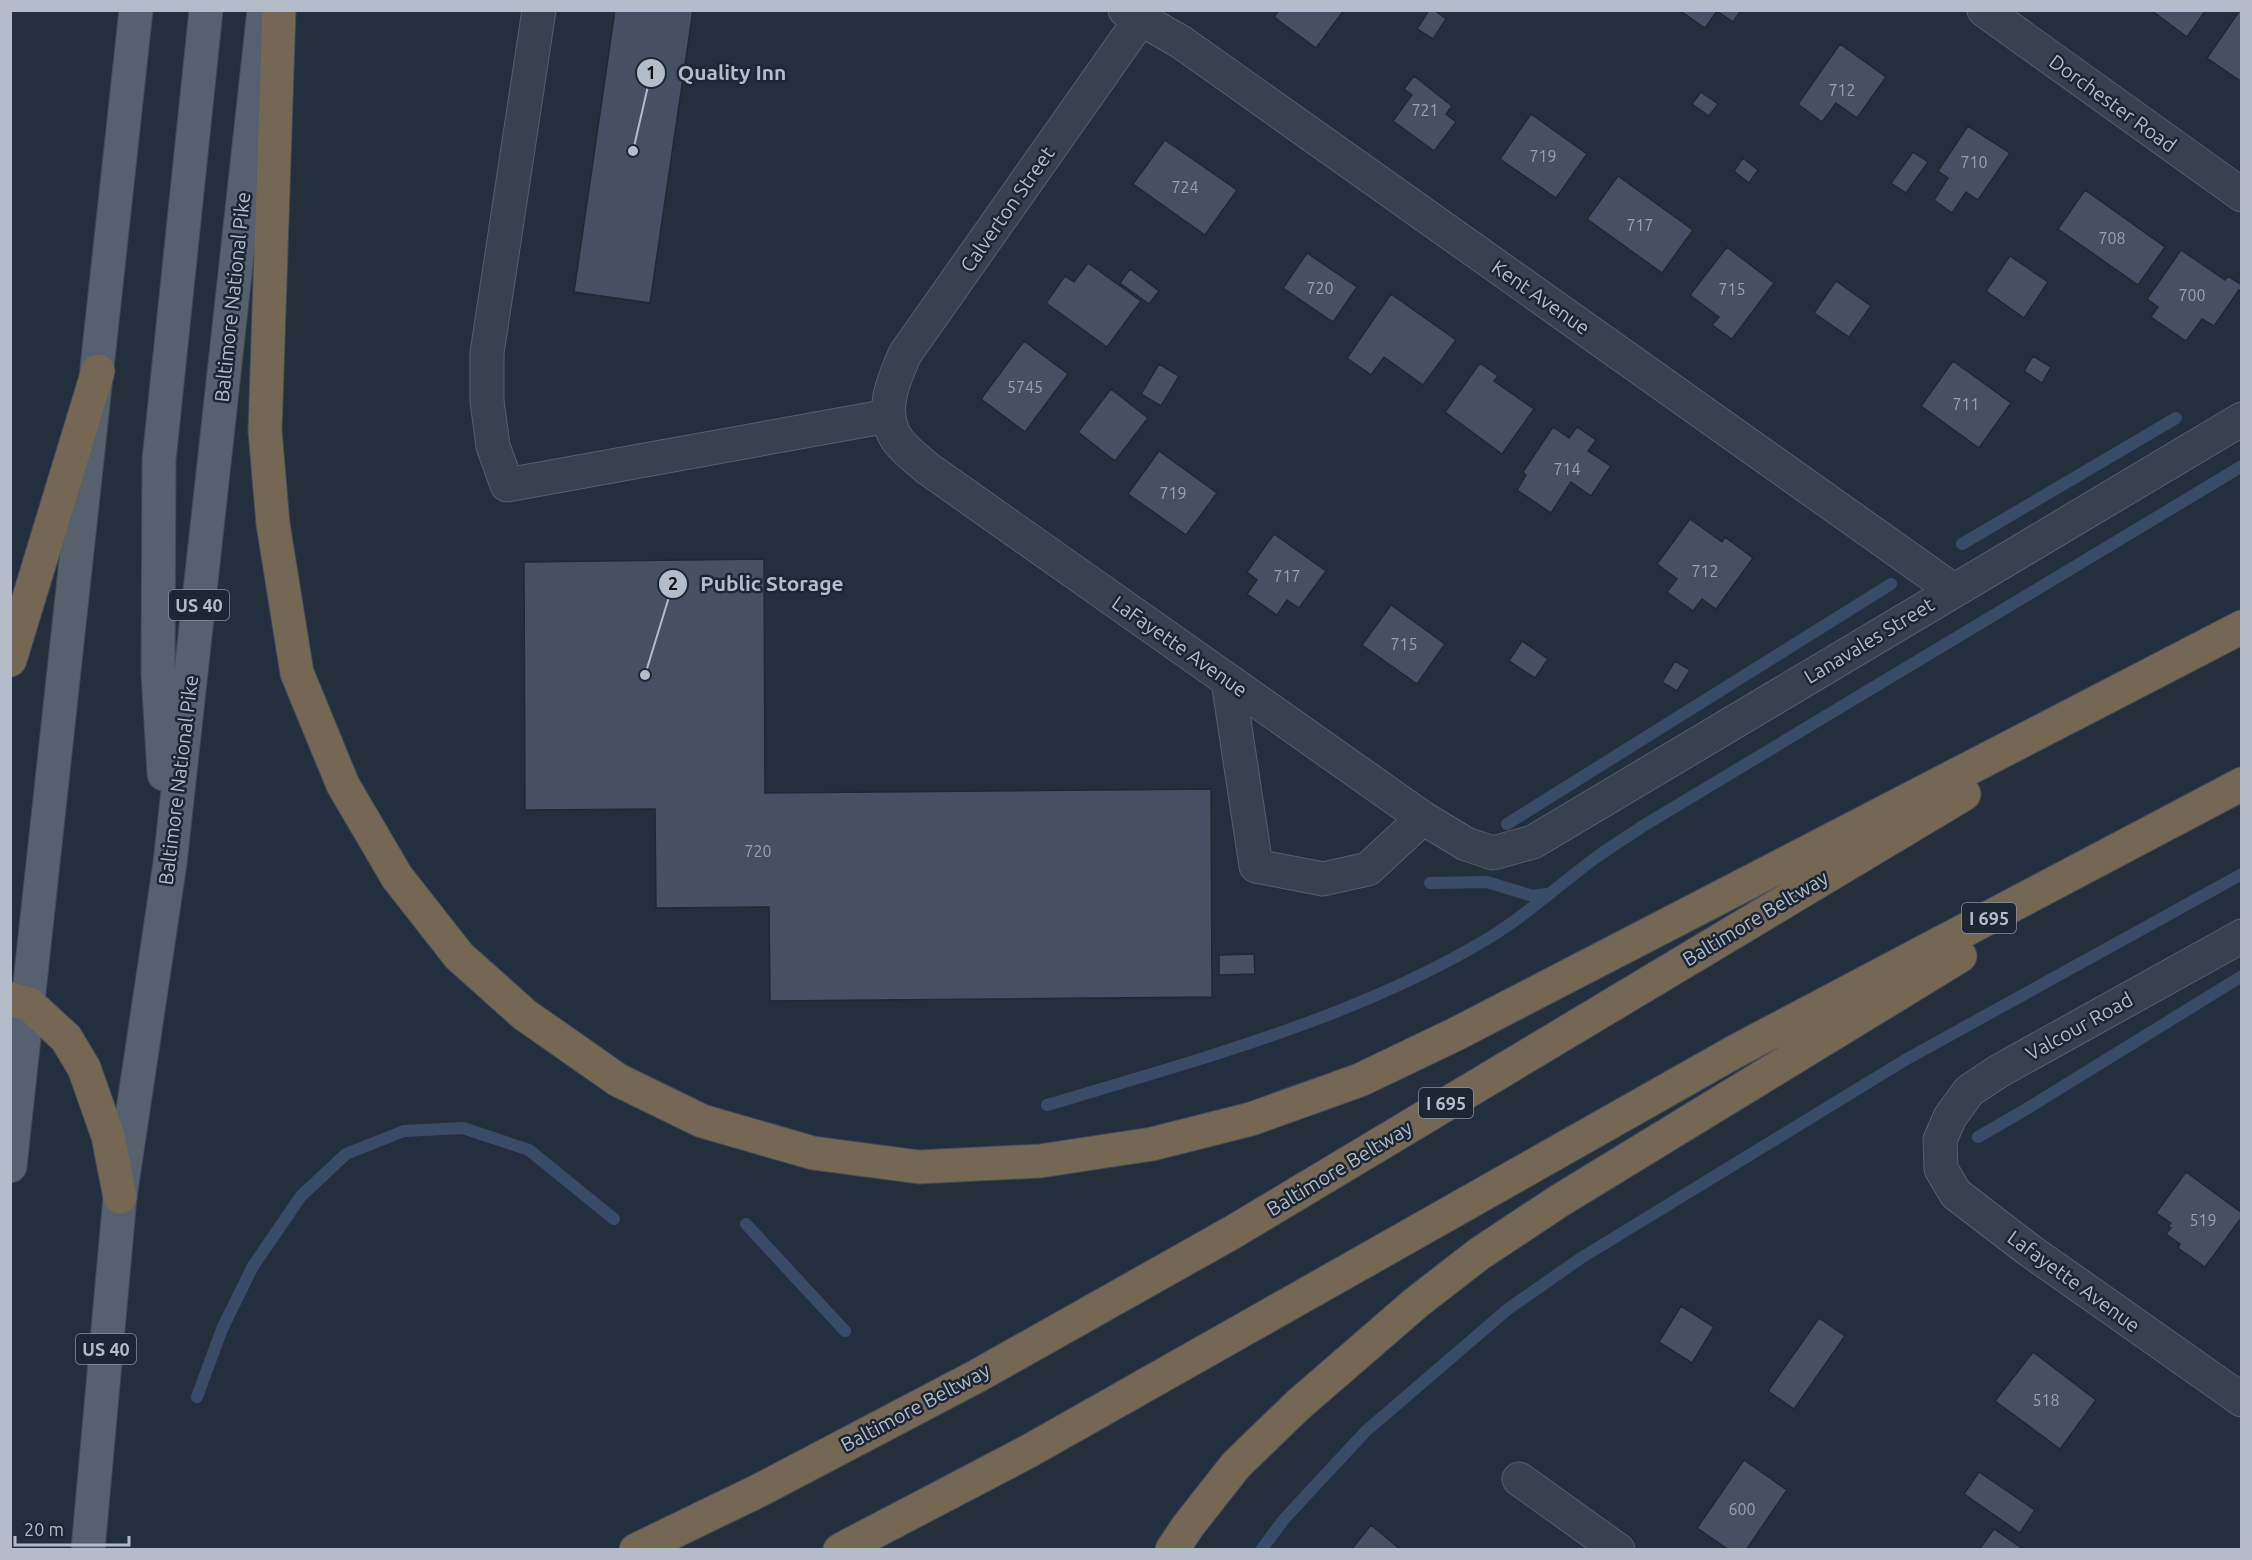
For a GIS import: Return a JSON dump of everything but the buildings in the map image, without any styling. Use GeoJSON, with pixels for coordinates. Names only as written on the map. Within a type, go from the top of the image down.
{"type":"FeatureCollection","features":[{"type":"Feature","properties":{"kind":"highway"},"geometry":{"type":"LineString","coordinates":[[279,10],[265,431],[273,524],[297,673],[343,785],[397,877],[459,956],[525,1015],[618,1080],[702,1121],[813,1153],[919,1167],[1040,1161],[1152,1144],[1251,1119],[1360,1080],[1456,1034],[2241,628]]}},
{"type":"Feature","properties":{"kind":"highway"},"geometry":{"type":"LineString","coordinates":[[10,660],[98,371]]}},
{"type":"Feature","properties":{"kind":"highway","name":"Baltimore Beltway"},"geometry":{"type":"LineString","coordinates":[[636,1550],[760,1490],[956,1386],[1222,1238],[2241,628]]}},
{"type":"Feature","properties":{"kind":"highway"},"geometry":{"type":"LineString","coordinates":[[1172,1550],[1236,1465],[1251,1450],[1298,1405],[1417,1302],[1479,1254],[1569,1195],[2239,785]]}},
{"type":"Feature","properties":{"kind":"highway","name":"I 695"},"geometry":{"type":"LineString","coordinates":[[840,1550],[1029,1451],[1736,1051],[2239,785]]}},
{"type":"Feature","properties":{"kind":"highway"},"geometry":{"type":"LineString","coordinates":[[20,1001],[66,1038],[84,1068],[108,1136],[120,1197]]}},
{"type":"Feature","properties":{"kind":"main road"},"geometry":{"type":"LineString","coordinates":[[10,1166],[20,1001],[98,371],[136,10]]}},
{"type":"Feature","properties":{"kind":"main road"},"geometry":{"type":"LineString","coordinates":[[170,863],[158,672],[159,460],[206,10]]}},
{"type":"Feature","properties":{"kind":"main road","name":"Baltimore National Pike"},"geometry":{"type":"LineString","coordinates":[[88,1550],[120,1197],[170,863],[264,10]]}},
{"type":"Feature","properties":{"kind":"street"},"geometry":{"type":"LineString","coordinates":[[539,10],[487,353],[487,402],[493,446],[507,485],[888,416]]}},
{"type":"Feature","properties":{"kind":"street","name":"Dorchester Road"},"geometry":{"type":"LineString","coordinates":[[1984,10],[2241,195]]}},
{"type":"Feature","properties":{"kind":"street","name":"Calverton Street"},"geometry":{"type":"LineString","coordinates":[[888,416],[891,385],[905,354],[1138,13]]}},
{"type":"Feature","properties":{"kind":"street","name":"Kent Avenue"},"geometry":{"type":"LineString","coordinates":[[1138,13],[1953,590]]}},
{"type":"Feature","properties":{"kind":"street","name":"LaFayette Avenue"},"geometry":{"type":"LineString","coordinates":[[888,416],[898,442],[927,468],[1423,818],[1466,844],[1493,853]]}},
{"type":"Feature","properties":{"kind":"street","name":"Lanavales Street"},"geometry":{"type":"LineString","coordinates":[[1493,853],[1533,842],[2241,419]]}},
{"type":"Feature","properties":{"kind":"street"},"geometry":{"type":"LineString","coordinates":[[1228,681],[1256,866],[1323,879],[1368,869],[1423,818]]}},
{"type":"Feature","properties":{"kind":"street","name":"Valcour Road"},"geometry":{"type":"LineString","coordinates":[[1940,1140],[1950,1118],[1969,1091],[1999,1071],[2241,936]]}},
{"type":"Feature","properties":{"kind":"street","name":"Lafayette Avenue"},"geometry":{"type":"LineString","coordinates":[[1940,1140],[1941,1169],[1956,1194],[2029,1250],[2241,1400]]}},
{"type":"Feature","properties":{"kind":"street"},"geometry":{"type":"LineString","coordinates":[[1519,1479],[1618,1550]]}},
{"type":"Feature","properties":{"kind":"waterway"},"geometry":{"type":"LineString","coordinates":[[1962,544],[2176,418]]}},
{"type":"Feature","properties":{"kind":"waterway"},"geometry":{"type":"LineString","coordinates":[[1047,1105],[1218,1054],[1275,1034],[1332,1013],[1441,965],[1492,936],[1531,909],[1594,859],[1643,826],[2242,466]]}},
{"type":"Feature","properties":{"kind":"waterway"},"geometry":{"type":"LineString","coordinates":[[1507,824],[1891,584]]}},
{"type":"Feature","properties":{"kind":"waterway"},"geometry":{"type":"LineString","coordinates":[[1261,1550],[1285,1518],[1366,1431],[1508,1309],[1581,1258],[1905,1060],[2242,874]]}},
{"type":"Feature","properties":{"kind":"waterway"},"geometry":{"type":"LineString","coordinates":[[1430,883],[1487,882],[1533,896],[1546,894]]}},
{"type":"Feature","properties":{"kind":"waterway"},"geometry":{"type":"LineString","coordinates":[[1978,1137],[2242,976]]}},
{"type":"Feature","properties":{"kind":"waterway"},"geometry":{"type":"LineString","coordinates":[[197,1397],[222,1329],[253,1266],[301,1196],[346,1154],[404,1131],[463,1128],[529,1150],[614,1219]]}},
{"type":"Feature","properties":{"kind":"waterway"},"geometry":{"type":"LineString","coordinates":[[746,1224],[845,1331]]}},
{"type":"Feature","properties":{"kind":"place","name":"Quality Inn"},"geometry":{"type":"Point","coordinates":[633,151]}},
{"type":"Feature","properties":{"kind":"place","name":"Public Storage"},"geometry":{"type":"Point","coordinates":[645,675]}}]}
